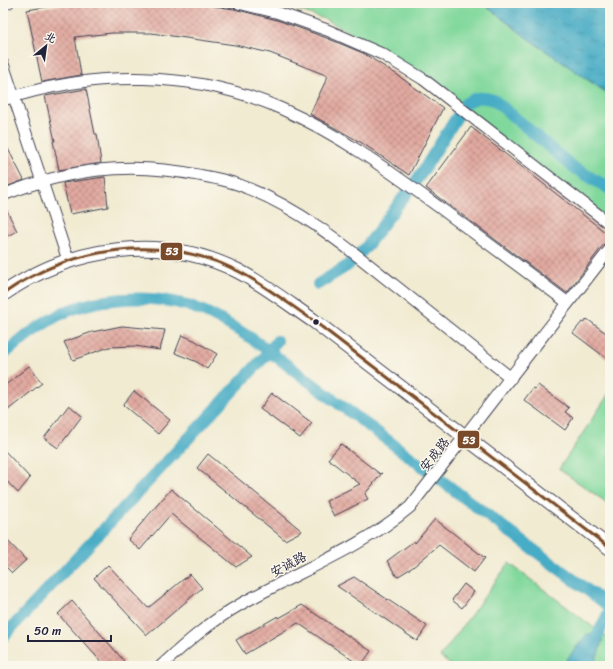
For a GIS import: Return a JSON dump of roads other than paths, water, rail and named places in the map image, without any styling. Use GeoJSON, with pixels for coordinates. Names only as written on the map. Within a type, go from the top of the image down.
{"type":"FeatureCollection","features":[{"type":"Feature","properties":{"kind":"street"},"geometry":{"type":"LineString","coordinates":[[3,4],[8,3]]}},
{"type":"Feature","properties":{"kind":"street"},"geometry":{"type":"LineString","coordinates":[[238,3],[279,13],[327,30],[382,54],[423,79],[610,224]]}},
{"type":"Feature","properties":{"kind":"street"},"geometry":{"type":"LineString","coordinates":[[3,64],[8,98],[42,181],[68,260]]}},
{"type":"Feature","properties":{"kind":"street"},"geometry":{"type":"LineString","coordinates":[[8,98],[46,88],[90,81],[138,78],[180,81],[219,88],[281,108],[369,156],[568,303]]}},
{"type":"Feature","properties":{"kind":"street"},"geometry":{"type":"LineString","coordinates":[[3,196],[42,181],[100,170],[135,167],[168,169],[209,177],[246,187],[277,201],[348,248],[511,378]]}},
{"type":"Feature","properties":{"kind":"street"},"geometry":{"type":"LineString","coordinates":[[3,294],[18,283],[43,270],[68,260],[92,253],[116,249],[155,249],[197,257],[238,271],[314,321],[464,438],[610,548]]}},
{"type":"Feature","properties":{"kind":"street","name":"安成路"},"geometry":{"type":"LineString","coordinates":[[426,487],[610,249]]}},
{"type":"Feature","properties":{"kind":"street","name":"安诚路"},"geometry":{"type":"LineString","coordinates":[[161,666],[210,623],[235,608],[376,534],[410,507],[426,487]]}},
{"type":"Feature","properties":{"kind":"water"},"geometry":{"type":"Polygon","coordinates":[[[482,3],[610,3],[610,95],[530,40],[482,3]]]}},
{"type":"Feature","properties":{"kind":"water"},"geometry":{"type":"Polygon","coordinates":[[[593,633],[603,639],[594,666],[562,666],[586,635],[593,633]]]}},
{"type":"Feature","properties":{"kind":"waterway"},"geometry":{"type":"LineString","coordinates":[[318,284],[347,266],[366,247],[421,174],[465,104],[475,99],[485,98],[494,100],[573,167],[610,189]]}},
{"type":"Feature","properties":{"kind":"waterway"},"geometry":{"type":"LineString","coordinates":[[3,355],[29,334],[50,320],[71,310],[87,305],[121,299],[155,299],[196,308],[254,340],[610,607]]}},
{"type":"Feature","properties":{"kind":"waterway"},"geometry":{"type":"LineString","coordinates":[[3,637],[269,352],[277,341]]}},
{"type":"Feature","properties":{"kind":"waterway"},"geometry":{"type":"LineString","coordinates":[[595,640],[610,610]]}}]}
